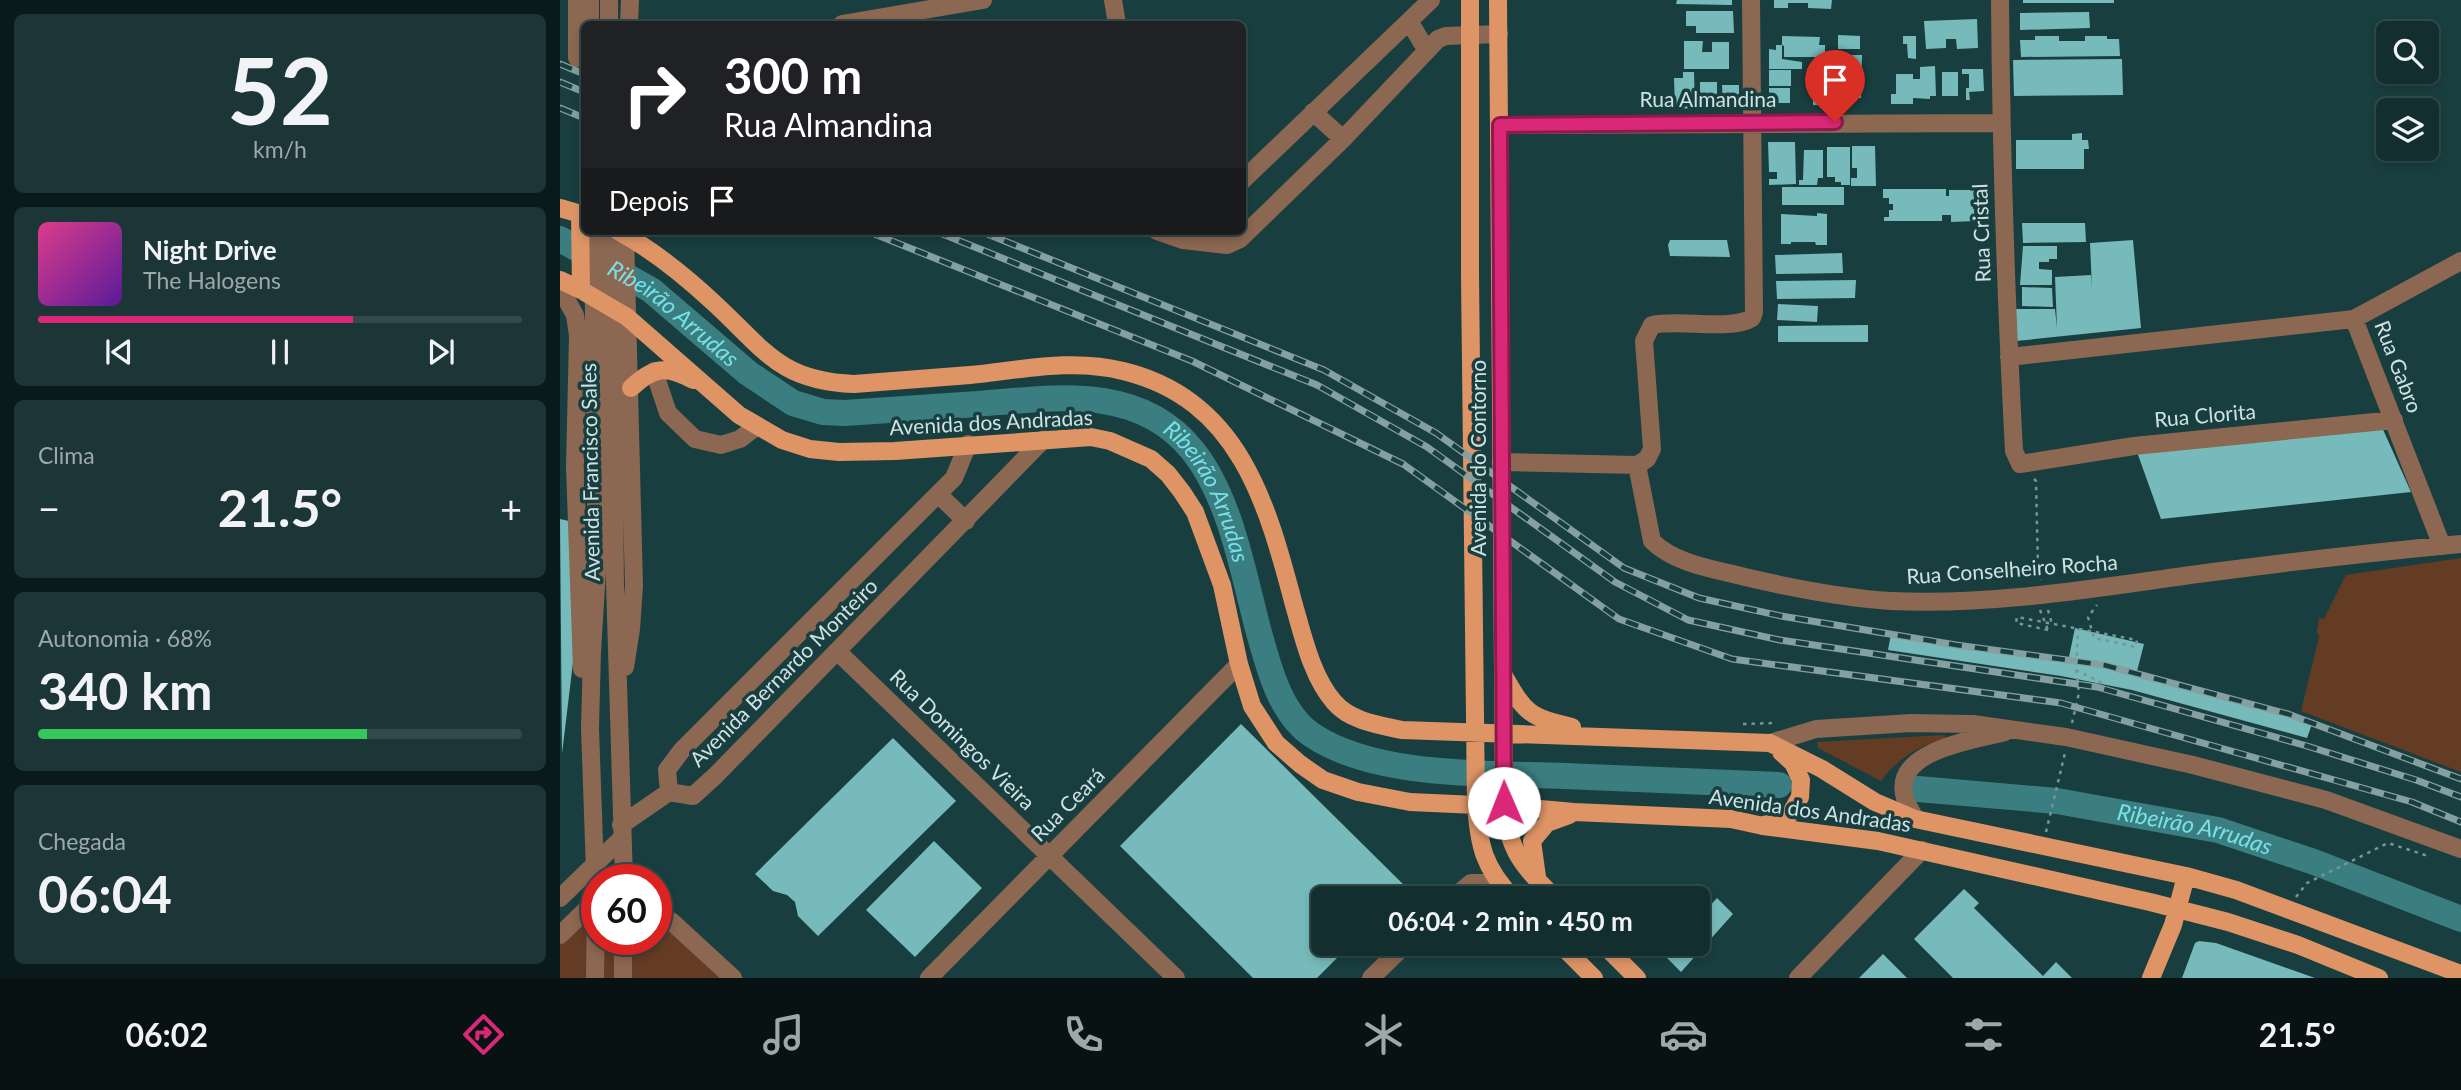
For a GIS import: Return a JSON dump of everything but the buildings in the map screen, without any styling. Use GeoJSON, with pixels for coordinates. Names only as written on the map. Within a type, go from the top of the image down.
{"type":"FeatureCollection","features":[{"type":"Feature","properties":{"kind":"main road","name":"Avenida do Contorno"},"geometry":{"type":"LineString","coordinates":[[1470,0],[1476,802],[1481,851],[1501,886]]}},
{"type":"Feature","properties":{"kind":"main road","name":"Avenida do Contorno"},"geometry":{"type":"LineString","coordinates":[[1498,0],[1504,799],[1506,828],[1512,846],[1521,862],[1544,886]]}},
{"type":"Feature","properties":{"kind":"main road"},"geometry":{"type":"LineString","coordinates":[[560,208],[581,221]]}},
{"type":"Feature","properties":{"kind":"main road"},"geometry":{"type":"LineString","coordinates":[[581,290],[584,235]]}},
{"type":"Feature","properties":{"kind":"main road","name":"Avenida dos Andradas"},"geometry":{"type":"LineString","coordinates":[[620,235],[662,259],[714,302],[776,362],[806,377],[831,383],[854,384],[1030,367],[1092,366],[1123,370],[1148,378],[1195,404],[1230,439],[1255,481],[1304,638],[1323,686],[1335,704],[1352,716],[1392,728],[1476,741],[1595,736],[1770,743],[1822,769],[1875,802],[1915,818],[2186,876],[2287,908],[2461,974]]}},
{"type":"Feature","properties":{"kind":"main road","name":"Avenida dos Andradas"},"geometry":{"type":"LineString","coordinates":[[560,280],[626,312],[739,415],[782,440],[810,449],[839,453],[895,451],[1091,437],[1110,441],[1151,458],[1168,474],[1195,512],[1200,524],[1222,585],[1239,664],[1252,706],[1276,743],[1323,780],[1358,792],[1410,802],[1476,802],[1504,799],[1518,807],[1574,813],[1731,819],[1763,826],[1878,841],[2178,908],[2298,945],[2379,978]]}},
{"type":"Feature","properties":{"kind":"main road"},"geometry":{"type":"LineString","coordinates":[[631,388],[643,376],[663,369],[707,387]]}},
{"type":"Feature","properties":{"kind":"main road"},"geometry":{"type":"LineString","coordinates":[[1502,673],[1519,703],[1528,712],[1542,720],[1595,736]]}},
{"type":"Feature","properties":{"kind":"main road"},"geometry":{"type":"LineString","coordinates":[[1763,826],[1791,813],[1800,797],[1801,780],[1793,763],[1770,743]]}},
{"type":"Feature","properties":{"kind":"main road"},"geometry":{"type":"LineString","coordinates":[[1538,880],[1532,841],[1547,823],[1574,813]]}},
{"type":"Feature","properties":{"kind":"main road"},"geometry":{"type":"LineString","coordinates":[[2151,978],[2178,908],[2186,876]]}},
{"type":"Feature","properties":{"kind":"main road"},"geometry":{"type":"LineString","coordinates":[[1572,956],[1594,978]]}},
{"type":"Feature","properties":{"kind":"main road"},"geometry":{"type":"LineString","coordinates":[[1615,956],[1637,978]]}},
{"type":"Feature","properties":{"kind":"street"},"geometry":{"type":"LineString","coordinates":[[574,55],[577,0]]}},
{"type":"Feature","properties":{"kind":"street"},"geometry":{"type":"LineString","coordinates":[[590,0],[590,21]]}},
{"type":"Feature","properties":{"kind":"street"},"geometry":{"type":"LineString","coordinates":[[609,0],[609,21]]}},
{"type":"Feature","properties":{"kind":"street"},"geometry":{"type":"LineString","coordinates":[[629,0],[629,21]]}},
{"type":"Feature","properties":{"kind":"street"},"geometry":{"type":"LineString","coordinates":[[860,21],[983,0]]}},
{"type":"Feature","properties":{"kind":"street"},"geometry":{"type":"LineString","coordinates":[[1113,0],[1116,21]]}},
{"type":"Feature","properties":{"kind":"street"},"geometry":{"type":"LineString","coordinates":[[1246,177],[1431,0]]}},
{"type":"Feature","properties":{"kind":"street"},"geometry":{"type":"LineString","coordinates":[[1501,465],[1637,465],[1647,459],[1652,449],[1644,341],[1652,325],[1672,322],[1739,323],[1752,318],[1755,306],[1751,0]]}},
{"type":"Feature","properties":{"kind":"street","name":"Rua Cristal"},"geometry":{"type":"LineString","coordinates":[[2000,0],[2000,122],[2014,451],[2025,469]]}},
{"type":"Feature","properties":{"kind":"street"},"geometry":{"type":"LineString","coordinates":[[1409,21],[1427,51]]}},
{"type":"Feature","properties":{"kind":"street"},"geometry":{"type":"LineString","coordinates":[[1246,233],[1442,37],[1499,34]]}},
{"type":"Feature","properties":{"kind":"street"},"geometry":{"type":"LineString","coordinates":[[1313,111],[1343,139]]}},
{"type":"Feature","properties":{"kind":"street","name":"Rua Almandina"},"geometry":{"type":"LineString","coordinates":[[1500,125],[2000,122]]}},
{"type":"Feature","properties":{"kind":"street","name":"Avenida Francisco Sales"},"geometry":{"type":"LineString","coordinates":[[586,235],[606,571],[618,712],[622,864]]}},
{"type":"Feature","properties":{"kind":"street","name":"Avenida Francisco Sales"},"geometry":{"type":"LineString","coordinates":[[595,863],[590,728],[592,652],[606,571],[620,235]]}},
{"type":"Feature","properties":{"kind":"street","name":"Avenida Francisco Sales"},"geometry":{"type":"LineString","coordinates":[[618,712],[631,629],[634,586],[631,388],[620,235]]}},
{"type":"Feature","properties":{"kind":"street"},"geometry":{"type":"LineString","coordinates":[[1188,236],[1227,245],[1244,235]]}},
{"type":"Feature","properties":{"kind":"street","name":"Rua Gabro"},"geometry":{"type":"LineString","coordinates":[[2442,546],[2354,319],[2461,261]]}},
{"type":"Feature","properties":{"kind":"street","name":"Avenida Francisco Sales"},"geometry":{"type":"LineString","coordinates":[[560,288],[575,315],[578,336],[575,466],[580,653],[590,728]]}},
{"type":"Feature","properties":{"kind":"street"},"geometry":{"type":"LineString","coordinates":[[2009,356],[2354,319]]}},
{"type":"Feature","properties":{"kind":"street"},"geometry":{"type":"LineString","coordinates":[[654,371],[668,413],[695,439],[721,445],[740,439],[757,426]]}},
{"type":"Feature","properties":{"kind":"street"},"geometry":{"type":"LineString","coordinates":[[576,418],[583,431],[595,439],[609,440],[623,435],[630,426]]}},
{"type":"Feature","properties":{"kind":"street","name":"Rua Clorita"},"geometry":{"type":"LineString","coordinates":[[2025,469],[2134,446],[2394,421]]}},
{"type":"Feature","properties":{"kind":"street","name":"Avenida Bernardo Monteiro"},"geometry":{"type":"LineString","coordinates":[[968,444],[954,478],[682,750],[667,770],[669,792],[693,796],[838,652],[1044,439]]}},
{"type":"Feature","properties":{"kind":"street"},"geometry":{"type":"LineString","coordinates":[[575,466],[599,454],[613,454],[632,464]]}},
{"type":"Feature","properties":{"kind":"street","name":"Rua Conselheiro Rocha"},"geometry":{"type":"LineString","coordinates":[[1637,465],[1652,541],[1670,555],[1774,583],[1891,601],[1963,600],[2111,587],[2211,572],[2461,544]]}},
{"type":"Feature","properties":{"kind":"street"},"geometry":{"type":"LineString","coordinates":[[938,494],[965,521]]}},
{"type":"Feature","properties":{"kind":"street","name":"Rua Domingos Vieira"},"geometry":{"type":"LineString","coordinates":[[838,652],[1176,978]]}},
{"type":"Feature","properties":{"kind":"street","name":"Rua Ceará"},"geometry":{"type":"LineString","coordinates":[[929,978],[1239,664]]}},
{"type":"Feature","properties":{"kind":"street","name":"Avenida dos Andradas"},"geometry":{"type":"LineString","coordinates":[[1770,743],[1816,729],[1874,725],[1973,724],[2066,737],[2193,765],[2326,800],[2461,849]]}},
{"type":"Feature","properties":{"kind":"street","name":"Avenida dos Andradas"},"geometry":{"type":"LineString","coordinates":[[1915,818],[1904,796],[1912,767],[1919,759],[1942,748],[2016,730]]}},
{"type":"Feature","properties":{"kind":"street"},"geometry":{"type":"LineString","coordinates":[[560,898],[621,832],[669,792]]}},
{"type":"Feature","properties":{"kind":"street"},"geometry":{"type":"LineString","coordinates":[[1798,978],[1922,850]]}},
{"type":"Feature","properties":{"kind":"street"},"geometry":{"type":"LineString","coordinates":[[1467,886],[1471,883],[1498,883]]}},
{"type":"Feature","properties":{"kind":"street"},"geometry":{"type":"LineString","coordinates":[[560,935],[581,915]]}},
{"type":"Feature","properties":{"kind":"street"},"geometry":{"type":"LineString","coordinates":[[672,922],[733,978]]}},
{"type":"Feature","properties":{"kind":"street","name":"Avenida Francisco Sales"},"geometry":{"type":"LineString","coordinates":[[595,955],[595,978]]}},
{"type":"Feature","properties":{"kind":"street"},"geometry":{"type":"LineString","coordinates":[[623,955],[623,978]]}},
{"type":"Feature","properties":{"kind":"street"},"geometry":{"type":"LineString","coordinates":[[1371,978],[1394,956]]}},
{"type":"Feature","properties":{"kind":"path"},"geometry":{"type":"LineString","coordinates":[[2025,469],[2036,481],[2038,570],[2042,584]]}},
{"type":"Feature","properties":{"kind":"path"},"geometry":{"type":"LineString","coordinates":[[2048,629],[2015,623],[2017,617],[2078,629],[2137,640],[2136,647],[2094,638],[2088,617],[2111,587]]}},
{"type":"Feature","properties":{"kind":"path"},"geometry":{"type":"LineString","coordinates":[[2049,610],[2052,624]]}},
{"type":"Feature","properties":{"kind":"path"},"geometry":{"type":"LineString","coordinates":[[2070,733],[2079,693],[2076,670],[2078,629]]}},
{"type":"Feature","properties":{"kind":"path"},"geometry":{"type":"LineString","coordinates":[[2076,670],[2102,683]]}},
{"type":"Feature","properties":{"kind":"path"},"geometry":{"type":"LineString","coordinates":[[1735,725],[1774,723]]}},
{"type":"Feature","properties":{"kind":"path"},"geometry":{"type":"LineString","coordinates":[[2044,839],[2066,746]]}},
{"type":"Feature","properties":{"kind":"path"},"geometry":{"type":"LineString","coordinates":[[2306,883],[2388,843]]}},
{"type":"Feature","properties":{"kind":"shaded area"},"geometry":{"type":"Polygon","coordinates":[[[2461,558],[2461,772],[2301,711],[2319,637],[2319,618],[2324,619],[2346,575],[2461,558]]]}},
{"type":"Feature","properties":{"kind":"shaded area"},"geometry":{"type":"Polygon","coordinates":[[[1945,735],[1945,739],[1909,754],[1881,781],[1818,748],[1817,742],[1945,735]]]}},
{"type":"Feature","properties":{"kind":"shaded area"},"geometry":{"type":"Polygon","coordinates":[[[581,904],[581,955],[672,955],[672,910],[743,978],[560,978],[560,924],[581,904]]]}},
{"type":"Feature","properties":{"kind":"waterway","name":"Ribeirão Arrudas"},"geometry":{"type":"LineString","coordinates":[[560,239],[651,290],[748,373],[793,403],[823,412],[845,413],[1065,398],[1121,405],[1147,414],[1171,429],[1193,451],[1217,490],[1234,536],[1266,657],[1283,701],[1301,726],[1338,749],[1368,759],[1434,771],[1779,785]]}},
{"type":"Feature","properties":{"kind":"waterway","name":"Ribeirão Arrudas"},"geometry":{"type":"LineString","coordinates":[[1918,789],[2057,801],[2218,830],[2314,862],[2461,919]]}},
{"type":"Feature","properties":{"kind":"railway"},"geometry":{"type":"LineString","coordinates":[[560,64],[581,73]]}},
{"type":"Feature","properties":{"kind":"railway"},"geometry":{"type":"LineString","coordinates":[[560,82],[581,91]]}},
{"type":"Feature","properties":{"kind":"railway"},"geometry":{"type":"LineString","coordinates":[[560,108],[581,117]]}},
{"type":"Feature","properties":{"kind":"railway"},"geometry":{"type":"LineString","coordinates":[[877,235],[1192,361],[1403,464],[1619,619],[1732,659],[2061,703],[2412,802],[2461,822]]}},
{"type":"Feature","properties":{"kind":"railway"},"geometry":{"type":"LineString","coordinates":[[945,235],[1317,385],[1427,447],[1615,582],[1688,620],[1780,640],[2097,687],[2307,746],[2461,797]]}},
{"type":"Feature","properties":{"kind":"railway"},"geometry":{"type":"LineString","coordinates":[[990,235],[1324,370],[1436,433],[1624,568],[1699,598],[1781,616],[1956,645],[2104,665],[2288,714],[2461,779]]}},
{"type":"Feature","properties":{"kind":"route"},"geometry":{"type":"LineString","coordinates":[[1504,803],[1500,125],[1835,122]]}}]}
